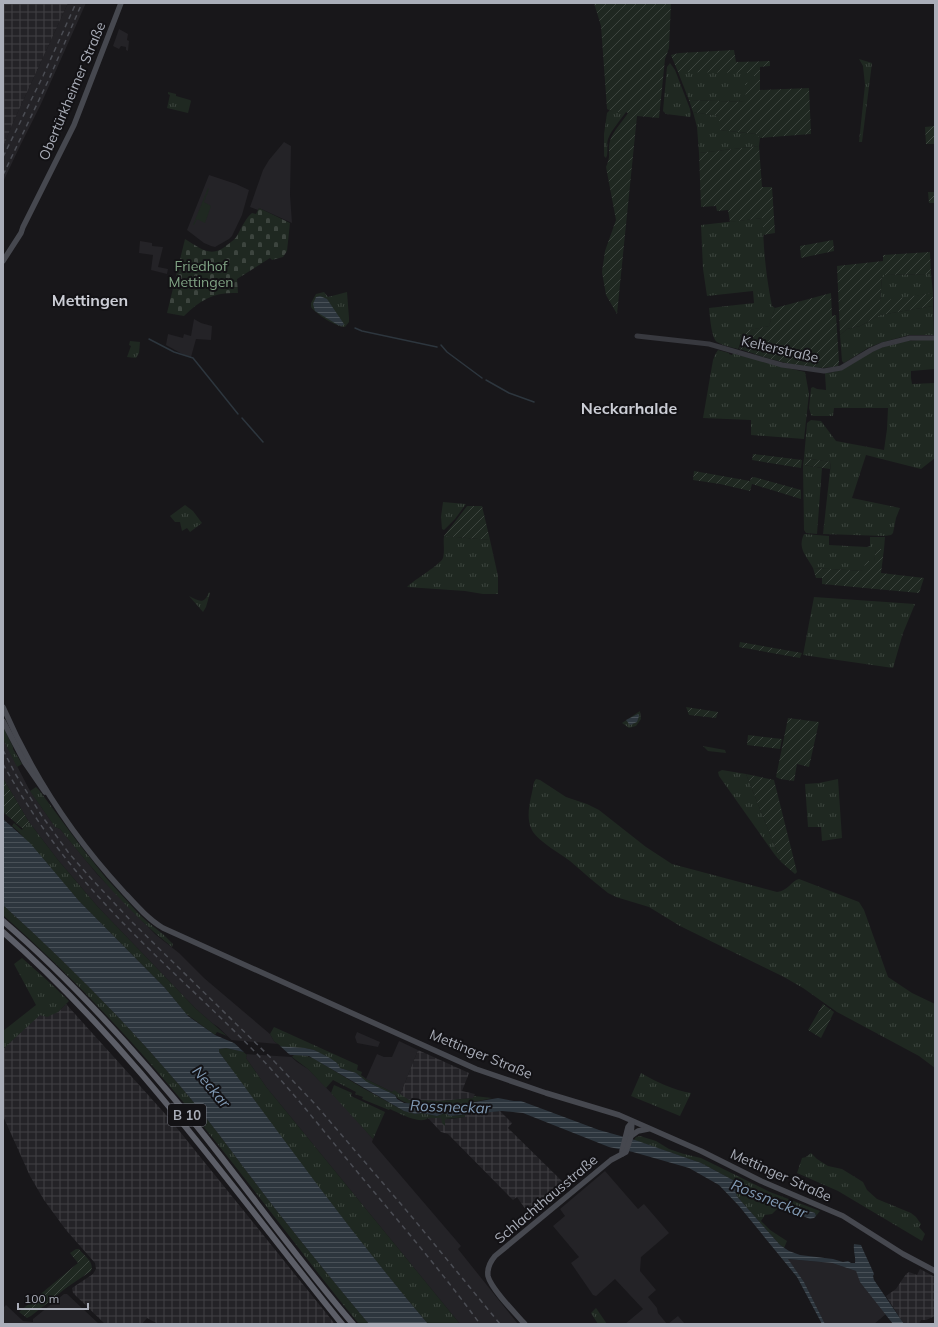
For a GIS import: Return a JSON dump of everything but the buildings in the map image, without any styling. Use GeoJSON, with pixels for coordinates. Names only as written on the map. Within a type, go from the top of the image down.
{"type":"FeatureCollection","features":[{"type":"Feature","properties":{"kind":"highway","name":"B 10"},"geometry":{"type":"LineString","coordinates":[[3,922],[66,980],[140,1059],[197,1127],[353,1324]]}},
{"type":"Feature","properties":{"kind":"highway","name":"B 10"},"geometry":{"type":"LineString","coordinates":[[3,932],[74,1001],[133,1063],[172,1109],[342,1324]]}},
{"type":"Feature","properties":{"kind":"main road","name":"Obertürkheimer Straße"},"geometry":{"type":"LineString","coordinates":[[23,227],[76,120],[121,3]]}},
{"type":"Feature","properties":{"kind":"main road"},"geometry":{"type":"LineString","coordinates":[[3,255],[18,231],[23,227]]}},
{"type":"Feature","properties":{"kind":"main road"},"geometry":{"type":"LineString","coordinates":[[3,261],[21,233],[23,227]]}},
{"type":"Feature","properties":{"kind":"main road"},"geometry":{"type":"LineString","coordinates":[[3,707],[14,738]]}},
{"type":"Feature","properties":{"kind":"main road"},"geometry":{"type":"LineString","coordinates":[[3,721],[14,738]]}},
{"type":"Feature","properties":{"kind":"main road","name":"Mettinger Straße"},"geometry":{"type":"LineString","coordinates":[[14,738],[34,777],[92,855],[111,878],[153,920],[168,931],[312,994],[476,1069],[546,1093],[615,1114],[710,1155],[761,1181],[839,1214],[903,1254],[935,1271]]}},
{"type":"Feature","properties":{"kind":"main road","name":"Schlachthausstraße"},"geometry":{"type":"LineString","coordinates":[[525,1324],[491,1283],[488,1276],[489,1267],[495,1256],[611,1160],[623,1152],[632,1122]]}},
{"type":"Feature","properties":{"kind":"main road"},"geometry":{"type":"LineString","coordinates":[[628,1135],[649,1129]]}},
{"type":"Feature","properties":{"kind":"street","name":"Kelterstraße"},"geometry":{"type":"LineString","coordinates":[[637,336],[709,344],[775,363],[808,370],[824,371],[841,368],[882,345],[910,338],[935,338]]}},
{"type":"Feature","properties":{"kind":"shaded area"},"geometry":{"type":"Polygon","coordinates":[[[3,3],[68,3],[4,145],[3,3]]]}},
{"type":"Feature","properties":{"kind":"shaded area"},"geometry":{"type":"Polygon","coordinates":[[[68,3],[86,3],[41,104],[3,182],[3,147],[68,3]]]}},
{"type":"Feature","properties":{"kind":"shaded area"},"geometry":{"type":"Polygon","coordinates":[[[119,29],[128,34],[128,51],[126,50],[126,47],[121,46],[119,49],[113,46],[119,29]]]}},
{"type":"Feature","properties":{"kind":"shaded area"},"geometry":{"type":"Polygon","coordinates":[[[284,142],[291,146],[290,195],[292,223],[259,208],[258,210],[250,207],[263,170],[284,142]]]}},
{"type":"Feature","properties":{"kind":"shaded area"},"geometry":{"type":"Polygon","coordinates":[[[209,175],[249,190],[242,215],[232,236],[215,247],[204,243],[187,230],[209,175]]]}},
{"type":"Feature","properties":{"kind":"shaded area"},"geometry":{"type":"Polygon","coordinates":[[[140,241],[152,243],[152,246],[163,247],[158,267],[168,269],[167,274],[151,270],[153,255],[139,253],[140,241]]]}},
{"type":"Feature","properties":{"kind":"shaded area"},"geometry":{"type":"Polygon","coordinates":[[[194,319],[212,326],[211,340],[196,339],[191,357],[184,355],[166,345],[168,334],[183,338],[184,334],[191,336],[194,319]]]}},
{"type":"Feature","properties":{"kind":"shaded area"},"geometry":{"type":"Polygon","coordinates":[[[3,739],[29,789],[55,827],[60,829],[97,874],[155,934],[179,953],[204,978],[270,1034],[274,1041],[297,1062],[308,1069],[343,1105],[373,1139],[372,1142],[461,1246],[458,1249],[518,1324],[460,1324],[267,1088],[246,1058],[247,1055],[218,1027],[196,1009],[98,907],[58,860],[29,822],[3,778],[3,739]]]}},
{"type":"Feature","properties":{"kind":"shaded area"},"geometry":{"type":"Polygon","coordinates":[[[66,1004],[168,1117],[335,1324],[158,1324],[147,1318],[142,1324],[105,1324],[73,1293],[72,1288],[93,1274],[96,1269],[95,1263],[66,1230],[44,1200],[30,1176],[3,1116],[3,1049],[40,1014],[58,1012],[66,1004]]]}},
{"type":"Feature","properties":{"kind":"shaded area"},"geometry":{"type":"Polygon","coordinates":[[[357,1032],[380,1042],[378,1047],[357,1043],[355,1037],[357,1032]]]}},
{"type":"Feature","properties":{"kind":"shaded area"},"geometry":{"type":"Polygon","coordinates":[[[399,1041],[418,1050],[400,1095],[366,1079],[377,1054],[384,1057],[392,1057],[399,1041]]]}},
{"type":"Feature","properties":{"kind":"shaded area"},"geometry":{"type":"Polygon","coordinates":[[[418,1050],[469,1073],[462,1091],[475,1094],[473,1098],[440,1101],[409,1100],[400,1095],[418,1050]]]}},
{"type":"Feature","properties":{"kind":"shaded area"},"geometry":{"type":"Polygon","coordinates":[[[500,1111],[512,1123],[508,1128],[568,1187],[539,1212],[530,1216],[517,1197],[513,1200],[448,1134],[441,1132],[428,1118],[442,1118],[445,1125],[445,1119],[500,1111]]]}},
{"type":"Feature","properties":{"kind":"shaded area"},"geometry":{"type":"Polygon","coordinates":[[[605,1171],[638,1209],[644,1204],[669,1233],[641,1257],[640,1271],[656,1290],[648,1297],[667,1324],[625,1324],[643,1309],[615,1279],[596,1296],[593,1295],[571,1263],[579,1257],[553,1226],[565,1216],[560,1209],[605,1171]]]}},
{"type":"Feature","properties":{"kind":"shaded area"},"geometry":{"type":"Polygon","coordinates":[[[787,1259],[832,1263],[856,1271],[861,1282],[886,1314],[874,1324],[825,1324],[804,1282],[787,1259]]]}},
{"type":"Feature","properties":{"kind":"shaded area"},"geometry":{"type":"Polygon","coordinates":[[[920,1269],[935,1277],[935,1316],[926,1320],[921,1320],[919,1324],[904,1324],[886,1296],[896,1289],[906,1274],[909,1272],[917,1275],[920,1269]]]}},
{"type":"Feature","properties":{"kind":"shaded area"},"geometry":{"type":"Polygon","coordinates":[[[64,1294],[67,1294],[99,1324],[3,1324],[3,1308],[6,1305],[23,1321],[33,1322],[33,1319],[64,1294]]]}},
{"type":"Feature","properties":{"kind":"shaded area"},"geometry":{"type":"Polygon","coordinates":[[[678,1316],[685,1324],[668,1324],[678,1316]]]}},
{"type":"Feature","properties":{"kind":"green space"},"geometry":{"type":"Polygon","coordinates":[[[594,3],[671,3],[669,48],[665,59],[659,118],[637,116],[617,314],[606,295],[602,272],[605,251],[616,220],[606,167],[609,159],[609,145],[611,137],[628,113],[613,112],[607,109],[601,26],[594,3]]]}},
{"type":"Feature","properties":{"kind":"green space"},"geometry":{"type":"Polygon","coordinates":[[[734,50],[736,62],[770,61],[770,66],[760,67],[760,90],[809,88],[811,134],[760,138],[757,134],[719,130],[719,116],[693,112],[689,100],[746,102],[745,83],[754,82],[754,73],[678,72],[671,55],[679,53],[734,50]]]}},
{"type":"Feature","properties":{"kind":"green space"},"geometry":{"type":"Polygon","coordinates":[[[859,59],[872,63],[862,142],[859,142],[865,85],[863,66],[859,59]]]}},
{"type":"Feature","properties":{"kind":"green space"},"geometry":{"type":"Polygon","coordinates":[[[670,63],[675,70],[690,109],[690,117],[666,114],[663,111],[667,67],[670,63]]]}},
{"type":"Feature","properties":{"kind":"green space"},"geometry":{"type":"Polygon","coordinates":[[[678,72],[754,72],[754,82],[746,102],[689,100],[678,72]]]}},
{"type":"Feature","properties":{"kind":"green space"},"geometry":{"type":"Polygon","coordinates":[[[168,92],[191,101],[188,113],[167,108],[170,95],[168,92]]]}},
{"type":"Feature","properties":{"kind":"green space"},"geometry":{"type":"Polygon","coordinates":[[[609,111],[626,112],[608,139],[606,158],[604,156],[604,134],[607,113],[609,111]]]}},
{"type":"Feature","properties":{"kind":"green space"},"geometry":{"type":"Polygon","coordinates":[[[693,112],[720,116],[720,130],[757,134],[760,138],[759,146],[699,153],[697,127],[693,112]]]}},
{"type":"Feature","properties":{"kind":"green space"},"geometry":{"type":"Polygon","coordinates":[[[935,126],[935,144],[926,144],[925,127],[935,126]]]}},
{"type":"Feature","properties":{"kind":"green space"},"geometry":{"type":"Polygon","coordinates":[[[759,146],[762,187],[772,187],[775,233],[763,235],[763,218],[730,222],[728,210],[717,211],[716,206],[701,207],[699,153],[759,146]]]}},
{"type":"Feature","properties":{"kind":"green space"},"geometry":{"type":"Polygon","coordinates":[[[208,188],[209,189],[204,202],[211,206],[205,223],[197,219],[193,225],[208,188]]]}},
{"type":"Feature","properties":{"kind":"green space"},"geometry":{"type":"Polygon","coordinates":[[[928,192],[935,192],[935,203],[929,203],[928,192]]]}},
{"type":"Feature","properties":{"kind":"green space","name":"Friedhof Mettingen"},"geometry":{"type":"Polygon","coordinates":[[[259,208],[290,223],[287,251],[283,257],[272,260],[270,258],[237,279],[238,293],[215,295],[196,305],[184,316],[167,313],[185,239],[206,251],[211,252],[221,249],[235,239],[247,218],[252,213],[256,214],[259,208]]]}},
{"type":"Feature","properties":{"kind":"green space"},"geometry":{"type":"Polygon","coordinates":[[[763,218],[764,251],[772,306],[775,308],[769,326],[746,331],[738,349],[717,342],[713,336],[709,308],[754,303],[753,291],[707,296],[703,269],[701,225],[763,218]]]}},
{"type":"Feature","properties":{"kind":"green space"},"geometry":{"type":"Polygon","coordinates":[[[833,240],[834,251],[801,258],[800,246],[833,240]]]}},
{"type":"Feature","properties":{"kind":"green space"},"geometry":{"type":"Polygon","coordinates":[[[930,252],[931,274],[882,275],[880,301],[933,293],[933,306],[880,315],[860,326],[847,329],[840,335],[837,266],[883,261],[883,255],[930,252]]]}},
{"type":"Feature","properties":{"kind":"green space"},"geometry":{"type":"Polygon","coordinates":[[[931,274],[933,293],[880,302],[882,275],[931,274]]]}},
{"type":"Feature","properties":{"kind":"green space"},"geometry":{"type":"Polygon","coordinates":[[[324,292],[328,297],[347,292],[349,322],[345,327],[326,320],[311,307],[311,303],[316,294],[324,292]]]}},
{"type":"Feature","properties":{"kind":"green space"},"geometry":{"type":"Polygon","coordinates":[[[831,293],[832,316],[836,315],[838,366],[814,368],[788,364],[739,349],[745,331],[769,326],[775,308],[831,293]]]}},
{"type":"Feature","properties":{"kind":"green space"},"geometry":{"type":"Polygon","coordinates":[[[933,306],[934,335],[909,335],[880,343],[868,348],[844,363],[842,361],[840,335],[847,329],[860,326],[880,315],[933,306]]]}},
{"type":"Feature","properties":{"kind":"green space"},"geometry":{"type":"Polygon","coordinates":[[[935,340],[935,369],[911,371],[911,378],[912,384],[935,383],[935,458],[921,469],[866,455],[852,498],[900,508],[893,533],[891,535],[884,536],[823,534],[831,462],[804,458],[807,423],[811,420],[821,421],[836,441],[884,450],[888,408],[834,408],[833,416],[813,416],[811,415],[809,408],[811,388],[813,387],[826,390],[825,373],[838,371],[876,350],[906,341],[935,340]]]}},
{"type":"Feature","properties":{"kind":"green space"},"geometry":{"type":"Polygon","coordinates":[[[130,341],[140,342],[139,353],[136,358],[127,357],[131,346],[129,345],[130,341]]]}},
{"type":"Feature","properties":{"kind":"green space"},"geometry":{"type":"Polygon","coordinates":[[[718,350],[732,355],[733,353],[805,372],[809,394],[804,439],[751,435],[751,420],[703,418],[713,360],[718,350]]]}},
{"type":"Feature","properties":{"kind":"green space"},"geometry":{"type":"Polygon","coordinates":[[[753,454],[802,460],[801,468],[752,460],[753,454]]]}},
{"type":"Feature","properties":{"kind":"green space"},"geometry":{"type":"Polygon","coordinates":[[[804,458],[831,462],[830,469],[803,465],[804,458]]]}},
{"type":"Feature","properties":{"kind":"green space"},"geometry":{"type":"Polygon","coordinates":[[[803,465],[822,468],[817,534],[806,533],[804,530],[803,465]]]}},
{"type":"Feature","properties":{"kind":"green space"},"geometry":{"type":"Polygon","coordinates":[[[694,471],[750,481],[751,478],[754,477],[801,490],[801,499],[752,484],[750,491],[693,480],[694,471]]]}},
{"type":"Feature","properties":{"kind":"green space"},"geometry":{"type":"Polygon","coordinates":[[[443,502],[466,504],[455,519],[444,530],[442,529],[441,517],[443,502]]]}},
{"type":"Feature","properties":{"kind":"green space"},"geometry":{"type":"Polygon","coordinates":[[[185,505],[193,511],[202,523],[190,532],[187,528],[182,531],[180,522],[175,522],[170,516],[185,505]]]}},
{"type":"Feature","properties":{"kind":"green space"},"geometry":{"type":"Polygon","coordinates":[[[467,506],[482,506],[490,540],[444,536],[467,506]]]}},
{"type":"Feature","properties":{"kind":"green space"},"geometry":{"type":"Polygon","coordinates":[[[804,534],[829,536],[829,545],[867,547],[870,546],[870,537],[885,537],[884,549],[876,550],[874,562],[864,571],[813,568],[802,548],[802,539],[804,534]]]}},
{"type":"Feature","properties":{"kind":"green space"},"geometry":{"type":"Polygon","coordinates":[[[444,536],[490,540],[498,576],[498,594],[407,587],[441,561],[444,555],[444,536]]]}},
{"type":"Feature","properties":{"kind":"green space"},"geometry":{"type":"Polygon","coordinates":[[[876,549],[884,549],[881,573],[924,578],[919,593],[822,584],[822,578],[816,578],[813,568],[864,571],[865,561],[874,561],[876,549]]]}},
{"type":"Feature","properties":{"kind":"green space"},"geometry":{"type":"Polygon","coordinates":[[[209,592],[206,607],[203,612],[189,596],[200,601],[205,599],[209,592]]]}},
{"type":"Feature","properties":{"kind":"green space"},"geometry":{"type":"Polygon","coordinates":[[[814,597],[915,604],[903,633],[893,668],[803,655],[814,597]]]}},
{"type":"Feature","properties":{"kind":"green space"},"geometry":{"type":"Polygon","coordinates":[[[740,642],[802,653],[800,658],[739,647],[740,642]]]}},
{"type":"Feature","properties":{"kind":"green space"},"geometry":{"type":"Polygon","coordinates":[[[686,707],[718,712],[716,718],[689,715],[686,707]]]}},
{"type":"Feature","properties":{"kind":"green space"},"geometry":{"type":"Polygon","coordinates":[[[640,711],[641,719],[636,726],[629,728],[622,723],[640,711]]]}},
{"type":"Feature","properties":{"kind":"green space"},"geometry":{"type":"Polygon","coordinates":[[[788,718],[819,722],[809,767],[797,764],[794,781],[776,777],[788,718]]]}},
{"type":"Feature","properties":{"kind":"green space"},"geometry":{"type":"Polygon","coordinates":[[[3,726],[13,749],[22,764],[17,767],[3,739],[3,726]]]}},
{"type":"Feature","properties":{"kind":"green space"},"geometry":{"type":"Polygon","coordinates":[[[748,735],[782,739],[780,749],[747,745],[748,735]]]}},
{"type":"Feature","properties":{"kind":"green space"},"geometry":{"type":"Polygon","coordinates":[[[703,746],[725,750],[726,753],[708,751],[703,746]]]}},
{"type":"Feature","properties":{"kind":"green space"},"geometry":{"type":"Polygon","coordinates":[[[722,770],[746,774],[781,862],[719,776],[718,772],[722,770]]]}},
{"type":"Feature","properties":{"kind":"green space"},"geometry":{"type":"Polygon","coordinates":[[[746,774],[774,780],[797,872],[795,874],[781,862],[746,774]]]}},
{"type":"Feature","properties":{"kind":"green space"},"geometry":{"type":"Polygon","coordinates":[[[3,778],[29,822],[23,829],[3,812],[3,778]]]}},
{"type":"Feature","properties":{"kind":"green space"},"geometry":{"type":"Polygon","coordinates":[[[536,779],[540,780],[566,797],[599,810],[646,847],[672,864],[777,892],[784,890],[799,879],[859,902],[864,910],[888,977],[912,993],[935,1004],[935,1068],[919,1056],[837,1012],[803,988],[784,977],[680,926],[649,907],[616,897],[608,893],[570,861],[542,842],[533,833],[529,823],[529,811],[534,782],[536,779]]]}},
{"type":"Feature","properties":{"kind":"green space"},"geometry":{"type":"Polygon","coordinates":[[[838,779],[842,838],[822,841],[821,827],[808,827],[805,784],[838,779]]]}},
{"type":"Feature","properties":{"kind":"green space"},"geometry":{"type":"Polygon","coordinates":[[[36,787],[106,878],[140,915],[173,944],[172,947],[127,906],[99,876],[60,829],[55,827],[30,791],[36,787]]]}},
{"type":"Feature","properties":{"kind":"green space"},"geometry":{"type":"Polygon","coordinates":[[[29,822],[58,860],[98,907],[196,1009],[227,1036],[217,1032],[215,1035],[185,1013],[165,988],[79,901],[12,826],[14,823],[22,830],[29,822]]]}},
{"type":"Feature","properties":{"kind":"green space"},"geometry":{"type":"Polygon","coordinates":[[[3,905],[50,948],[95,993],[160,1063],[194,1102],[277,1211],[369,1324],[359,1324],[221,1148],[173,1090],[133,1044],[91,1000],[48,956],[3,915],[3,905]]]}},
{"type":"Feature","properties":{"kind":"green space"},"geometry":{"type":"Polygon","coordinates":[[[22,958],[69,1001],[58,1012],[47,1017],[40,1015],[3,1049],[3,1031],[36,1005],[14,964],[22,958]]]}},
{"type":"Feature","properties":{"kind":"green space"},"geometry":{"type":"Polygon","coordinates":[[[823,1004],[834,1012],[821,1038],[808,1030],[823,1004]]]}},
{"type":"Feature","properties":{"kind":"green space"},"geometry":{"type":"Polygon","coordinates":[[[274,1027],[358,1065],[357,1070],[362,1072],[361,1075],[366,1079],[392,1092],[394,1090],[409,1100],[440,1101],[473,1098],[474,1096],[492,1098],[440,1106],[426,1106],[402,1101],[395,1095],[367,1082],[356,1073],[340,1068],[337,1063],[314,1050],[281,1047],[274,1041],[270,1034],[274,1027]]]}},
{"type":"Feature","properties":{"kind":"green space"},"geometry":{"type":"Polygon","coordinates":[[[226,1048],[244,1052],[247,1055],[246,1058],[267,1088],[460,1324],[428,1324],[351,1229],[228,1065],[218,1050],[226,1048]]]}},
{"type":"Feature","properties":{"kind":"green space"},"geometry":{"type":"Polygon","coordinates":[[[294,1055],[303,1055],[313,1058],[404,1111],[415,1114],[422,1113],[437,1116],[445,1113],[450,1116],[465,1115],[465,1117],[445,1119],[445,1126],[442,1123],[441,1118],[428,1118],[424,1120],[415,1119],[362,1099],[363,1097],[355,1094],[356,1092],[333,1080],[326,1088],[308,1069],[292,1057],[294,1055]]]}},
{"type":"Feature","properties":{"kind":"green space"},"geometry":{"type":"Polygon","coordinates":[[[641,1073],[665,1085],[691,1093],[680,1116],[631,1096],[641,1073]]]}},
{"type":"Feature","properties":{"kind":"green space"},"geometry":{"type":"Polygon","coordinates":[[[334,1085],[352,1093],[351,1096],[385,1112],[373,1139],[331,1093],[334,1085]]]}},
{"type":"Feature","properties":{"kind":"green space"},"geometry":{"type":"Polygon","coordinates":[[[640,1136],[656,1141],[669,1149],[701,1158],[770,1192],[820,1211],[816,1216],[815,1213],[761,1195],[701,1163],[634,1140],[636,1137],[640,1136]]]}},
{"type":"Feature","properties":{"kind":"green space"},"geometry":{"type":"Polygon","coordinates":[[[811,1153],[828,1166],[842,1169],[863,1182],[867,1190],[877,1199],[911,1213],[921,1224],[919,1227],[925,1234],[922,1241],[838,1191],[797,1173],[802,1158],[811,1153]]]}},
{"type":"Feature","properties":{"kind":"green space"},"geometry":{"type":"Polygon","coordinates":[[[740,1191],[766,1201],[778,1208],[772,1214],[765,1215],[761,1221],[770,1230],[787,1241],[784,1248],[736,1195],[737,1192],[740,1191]]]}},
{"type":"Feature","properties":{"kind":"green space"},"geometry":{"type":"Polygon","coordinates":[[[76,1249],[79,1249],[88,1259],[92,1265],[91,1271],[66,1288],[31,1316],[27,1318],[19,1312],[78,1263],[70,1253],[76,1249]]]}},
{"type":"Feature","properties":{"kind":"green space"},"geometry":{"type":"Polygon","coordinates":[[[596,1308],[607,1324],[598,1324],[591,1313],[596,1308]]]}},
{"type":"Feature","properties":{"kind":"water"},"geometry":{"type":"Polygon","coordinates":[[[320,296],[327,299],[344,324],[342,326],[315,311],[313,304],[316,297],[320,296]]]}},
{"type":"Feature","properties":{"kind":"water"},"geometry":{"type":"Polygon","coordinates":[[[638,714],[639,716],[637,722],[630,725],[626,720],[638,714]]]}},
{"type":"Feature","properties":{"kind":"water"},"geometry":{"type":"Polygon","coordinates":[[[3,819],[30,843],[79,901],[165,988],[188,1016],[215,1035],[234,1043],[305,1048],[314,1050],[330,1058],[337,1063],[340,1068],[356,1073],[367,1082],[395,1095],[397,1099],[404,1103],[457,1105],[498,1098],[521,1101],[599,1130],[635,1140],[701,1163],[761,1195],[815,1213],[816,1216],[810,1219],[791,1211],[778,1208],[766,1201],[740,1191],[737,1192],[736,1195],[741,1201],[780,1245],[789,1251],[800,1255],[855,1263],[854,1244],[861,1245],[874,1274],[874,1280],[904,1324],[893,1324],[860,1282],[856,1271],[832,1263],[788,1259],[804,1282],[825,1324],[822,1324],[797,1277],[739,1206],[719,1185],[689,1168],[633,1152],[609,1147],[523,1113],[502,1111],[450,1116],[445,1113],[437,1116],[422,1113],[415,1114],[404,1111],[309,1056],[244,1052],[226,1048],[219,1049],[219,1052],[321,1190],[428,1324],[369,1324],[277,1211],[194,1102],[160,1063],[95,993],[50,948],[3,905],[3,819]]]}},
{"type":"Feature","properties":{"kind":"pier"},"geometry":{"type":"Polygon","coordinates":[[[231,1040],[278,1044],[292,1057],[246,1054],[231,1040]]]}},
{"type":"Feature","properties":{"kind":"pier"},"geometry":{"type":"Polygon","coordinates":[[[777,1198],[783,1200],[784,1211],[778,1210],[777,1198]]]}},
{"type":"Feature","properties":{"kind":"waterway"},"geometry":{"type":"LineString","coordinates":[[355,328],[362,331],[437,347]]}},
{"type":"Feature","properties":{"kind":"waterway"},"geometry":{"type":"LineString","coordinates":[[149,339],[174,352],[193,358],[238,414]]}},
{"type":"Feature","properties":{"kind":"waterway"},"geometry":{"type":"LineString","coordinates":[[441,345],[447,352],[482,378]]}},
{"type":"Feature","properties":{"kind":"waterway"},"geometry":{"type":"LineString","coordinates":[[486,380],[509,393],[534,402]]}},
{"type":"Feature","properties":{"kind":"waterway"},"geometry":{"type":"LineString","coordinates":[[242,418],[263,442]]}},
{"type":"Feature","properties":{"kind":"railway"},"geometry":{"type":"LineString","coordinates":[[3,157],[43,76],[76,3]]}},
{"type":"Feature","properties":{"kind":"railway"},"geometry":{"type":"LineString","coordinates":[[3,175],[49,79],[82,3]]}},
{"type":"Feature","properties":{"kind":"railway"},"geometry":{"type":"LineString","coordinates":[[3,750],[16,775],[42,816],[68,852],[87,874],[132,922],[270,1057],[315,1104],[412,1217],[500,1324]]}},
{"type":"Feature","properties":{"kind":"railway"},"geometry":{"type":"LineString","coordinates":[[3,764],[42,827],[64,857],[129,929],[271,1069],[421,1248],[480,1324]]}},
{"type":"Feature","properties":{"kind":"district","name":"Mettingen"},"geometry":{"type":"Point","coordinates":[90,300]}},
{"type":"Feature","properties":{"kind":"district","name":"Neckarhalde"},"geometry":{"type":"Point","coordinates":[629,408]}},
{"type":"Feature","properties":{"kind":"water label","name":"Neckar"},"geometry":{"type":"Point","coordinates":[211,1087]}},
{"type":"Feature","properties":{"kind":"water label","name":"Rossneckar"},"geometry":{"type":"Point","coordinates":[450,1107]}},
{"type":"Feature","properties":{"kind":"water label","name":"Rossneckar"},"geometry":{"type":"Point","coordinates":[769,1199]}}]}
